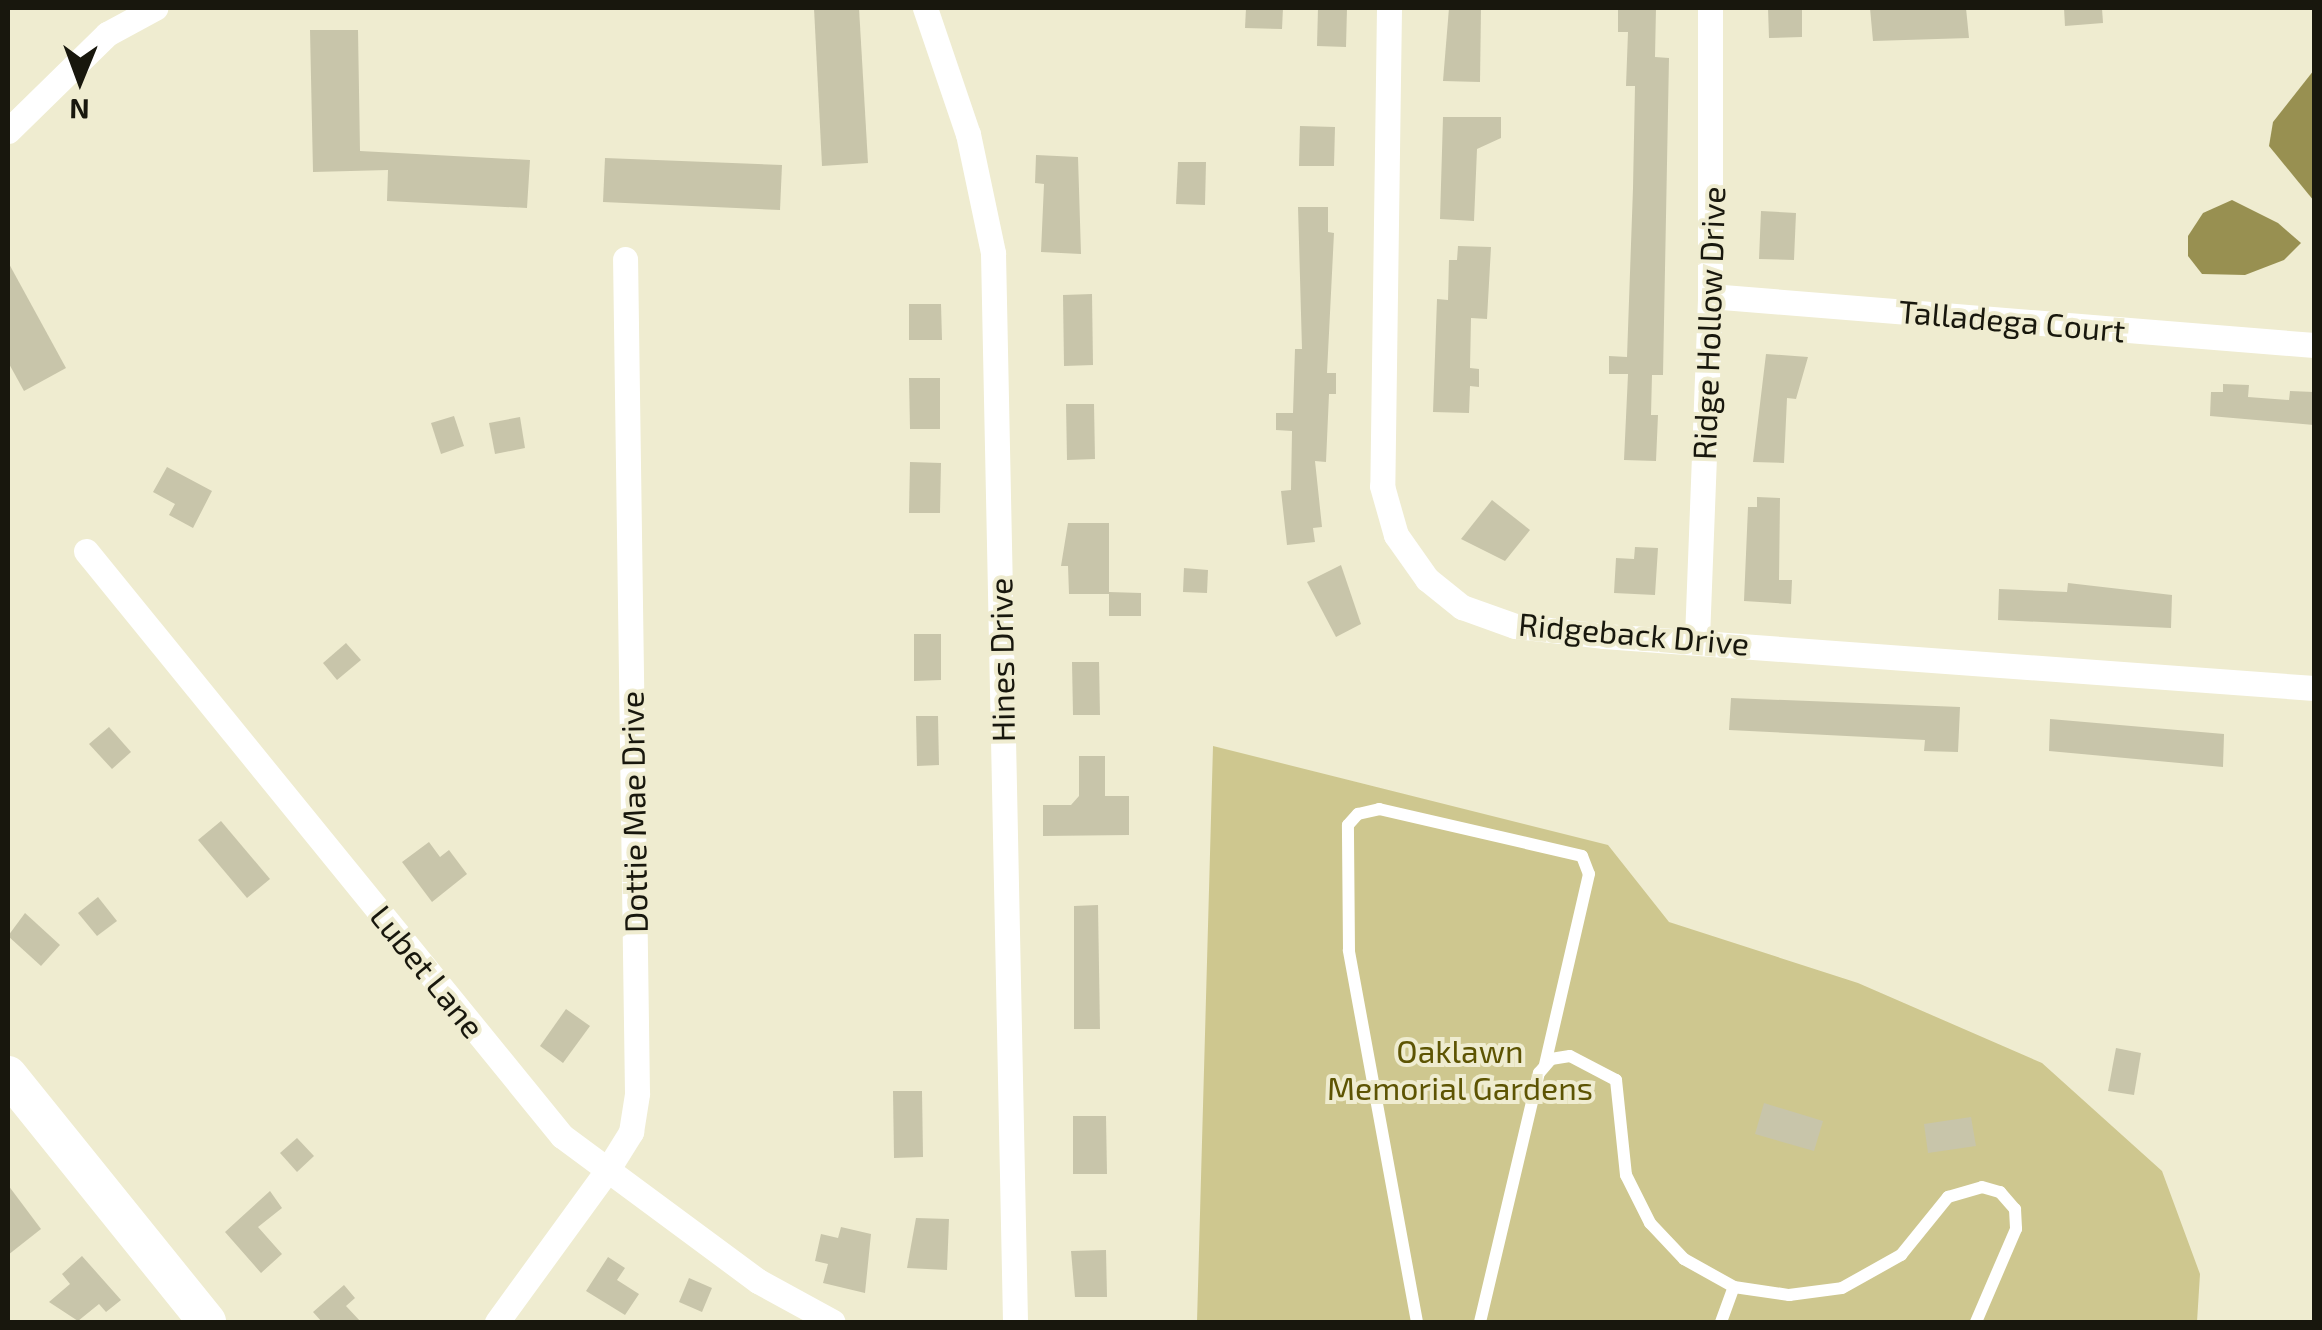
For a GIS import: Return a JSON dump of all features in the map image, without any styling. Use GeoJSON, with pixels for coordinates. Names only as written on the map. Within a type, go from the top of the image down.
{"type":"FeatureCollection","features":[{"type":"Feature","properties":{"kind":"main road"},"geometry":{"type":"LineString","coordinates":[[8,1075],[207,1322]]}},
{"type":"Feature","properties":{"kind":"street"},"geometry":{"type":"LineString","coordinates":[[8,131],[107,34],[155,8]]}},
{"type":"Feature","properties":{"kind":"street","name":"Hines Drive"},"geometry":{"type":"LineString","coordinates":[[925,8],[968,134],[993,254],[1015,1322]]}},
{"type":"Feature","properties":{"kind":"street","name":"Ridgeback Drive"},"geometry":{"type":"LineString","coordinates":[[1389,8],[1382,486],[1396,534],[1428,579],[1462,607],[1515,626],[2314,688]]}},
{"type":"Feature","properties":{"kind":"street","name":"Ridge Hollow Drive"},"geometry":{"type":"LineString","coordinates":[[1696,638],[1710,296],[1710,8]]}},
{"type":"Feature","properties":{"kind":"street","name":"Dottie Mae Drive"},"geometry":{"type":"LineString","coordinates":[[498,1322],[608,1170],[631,1132],[637,1094],[625,259]]}},
{"type":"Feature","properties":{"kind":"street","name":"Talladega Court"},"geometry":{"type":"LineString","coordinates":[[1710,296],[2314,344]]}},
{"type":"Feature","properties":{"kind":"street","name":"Lubet Lane"},"geometry":{"type":"LineString","coordinates":[[86,551],[562,1136],[758,1281],[833,1322]]}},
{"type":"Feature","properties":{"kind":"lane"},"geometry":{"type":"LineString","coordinates":[[1417,1322],[1349,950],[1348,825],[1358,814],[1379,810],[1582,856],[1588,874],[1480,1322]]}},
{"type":"Feature","properties":{"kind":"lane"},"geometry":{"type":"LineString","coordinates":[[1545,1064],[1578,1057],[1614,1076],[1626,1175],[1642,1209],[1673,1250],[1734,1287],[1790,1296],[1842,1288],[1901,1255],[1948,1198],[1991,1188],[2015,1209],[2016,1229],[1976,1322]]}},
{"type":"Feature","properties":{"kind":"lane"},"geometry":{"type":"LineString","coordinates":[[1721,1322],[1734,1287]]}},
{"type":"Feature","properties":{"kind":"green space","name":"Oaklawn Memorial Gardens"},"geometry":{"type":"Polygon","coordinates":[[[1213,746],[1608,845],[1669,922],[1858,983],[2042,1063],[2162,1171],[2200,1274],[2197,1322],[1197,1322],[1213,746]]]}},
{"type":"Feature","properties":{"kind":"shaded area"},"geometry":{"type":"Polygon","coordinates":[[[2314,70],[2314,201],[2269,146],[2273,122],[2314,70]]]}},
{"type":"Feature","properties":{"kind":"shaded area"},"geometry":{"type":"Polygon","coordinates":[[[2232,200],[2278,223],[2301,243],[2284,260],[2245,275],[2202,274],[2188,256],[2188,236],[2203,213],[2232,200]]]}},
{"type":"Feature","properties":{"kind":"building"},"geometry":{"type":"Polygon","coordinates":[[[814,8],[859,8],[868,163],[822,166],[814,8]]]}},
{"type":"Feature","properties":{"kind":"building"},"geometry":{"type":"Polygon","coordinates":[[[1246,8],[1283,8],[1282,29],[1245,28],[1246,8]]]}},
{"type":"Feature","properties":{"kind":"building"},"geometry":{"type":"Polygon","coordinates":[[[1318,8],[1347,8],[1346,47],[1317,46],[1318,8]]]}},
{"type":"Feature","properties":{"kind":"building"},"geometry":{"type":"Polygon","coordinates":[[[1449,8],[1481,8],[1480,82],[1443,81],[1449,8]]]}},
{"type":"Feature","properties":{"kind":"building"},"geometry":{"type":"Polygon","coordinates":[[[1618,8],[1656,8],[1655,57],[1669,58],[1663,375],[1652,375],[1651,415],[1658,415],[1656,461],[1624,460],[1628,374],[1609,374],[1609,356],[1627,357],[1633,188],[1635,86],[1626,86],[1628,32],[1618,32],[1618,8]]]}},
{"type":"Feature","properties":{"kind":"building"},"geometry":{"type":"Polygon","coordinates":[[[1768,8],[1802,8],[1802,37],[1769,38],[1768,8]]]}},
{"type":"Feature","properties":{"kind":"building"},"geometry":{"type":"Polygon","coordinates":[[[1870,8],[1966,8],[1969,38],[1873,41],[1870,8]]]}},
{"type":"Feature","properties":{"kind":"building"},"geometry":{"type":"Polygon","coordinates":[[[2064,8],[2102,8],[2103,23],[2065,26],[2064,8]]]}},
{"type":"Feature","properties":{"kind":"building"},"geometry":{"type":"Polygon","coordinates":[[[310,30],[358,30],[360,151],[530,160],[527,208],[387,201],[388,170],[313,172],[310,30]]]}},
{"type":"Feature","properties":{"kind":"building"},"geometry":{"type":"Polygon","coordinates":[[[1443,117],[1501,117],[1501,138],[1477,149],[1474,221],[1440,219],[1443,117]]]}},
{"type":"Feature","properties":{"kind":"building"},"geometry":{"type":"Polygon","coordinates":[[[1300,126],[1335,127],[1334,166],[1299,166],[1300,126]]]}},
{"type":"Feature","properties":{"kind":"building"},"geometry":{"type":"Polygon","coordinates":[[[1036,155],[1078,157],[1081,254],[1041,252],[1044,184],[1035,183],[1036,155]]]}},
{"type":"Feature","properties":{"kind":"building"},"geometry":{"type":"Polygon","coordinates":[[[605,158],[782,165],[780,210],[603,202],[605,158]]]}},
{"type":"Feature","properties":{"kind":"building"},"geometry":{"type":"Polygon","coordinates":[[[1178,162],[1206,162],[1205,205],[1176,204],[1178,162]]]}},
{"type":"Feature","properties":{"kind":"building"},"geometry":{"type":"Polygon","coordinates":[[[1298,207],[1328,207],[1328,232],[1334,233],[1327,373],[1336,373],[1336,394],[1329,394],[1326,462],[1315,461],[1322,527],[1313,528],[1315,542],[1287,545],[1281,491],[1291,490],[1292,431],[1276,430],[1276,413],[1293,413],[1295,349],[1302,349],[1298,207]]]}},
{"type":"Feature","properties":{"kind":"building"},"geometry":{"type":"Polygon","coordinates":[[[1761,211],[1796,213],[1794,260],[1759,259],[1761,211]]]}},
{"type":"Feature","properties":{"kind":"building"},"geometry":{"type":"Polygon","coordinates":[[[1458,246],[1491,247],[1487,319],[1471,318],[1470,368],[1479,369],[1479,387],[1470,386],[1469,413],[1433,412],[1437,299],[1448,300],[1449,260],[1457,260],[1458,246]]]}},
{"type":"Feature","properties":{"kind":"building"},"geometry":{"type":"Polygon","coordinates":[[[8,262],[66,368],[24,391],[8,362],[8,262]]]}},
{"type":"Feature","properties":{"kind":"building"},"geometry":{"type":"Polygon","coordinates":[[[1092,294],[1093,365],[1064,366],[1063,295],[1092,294]]]}},
{"type":"Feature","properties":{"kind":"building"},"geometry":{"type":"Polygon","coordinates":[[[909,304],[941,304],[942,340],[909,340],[909,304]]]}},
{"type":"Feature","properties":{"kind":"building"},"geometry":{"type":"Polygon","coordinates":[[[1766,354],[1808,357],[1796,399],[1787,398],[1784,463],[1753,462],[1766,354]]]}},
{"type":"Feature","properties":{"kind":"building"},"geometry":{"type":"Polygon","coordinates":[[[909,378],[940,378],[940,429],[910,429],[909,378]]]}},
{"type":"Feature","properties":{"kind":"building"},"geometry":{"type":"Polygon","coordinates":[[[2223,384],[2249,385],[2248,397],[2289,400],[2290,391],[2314,392],[2314,425],[2210,416],[2211,392],[2223,392],[2223,384]]]}},
{"type":"Feature","properties":{"kind":"building"},"geometry":{"type":"Polygon","coordinates":[[[1066,404],[1094,404],[1095,459],[1067,460],[1066,404]]]}},
{"type":"Feature","properties":{"kind":"building"},"geometry":{"type":"Polygon","coordinates":[[[454,416],[464,446],[441,454],[431,423],[454,416]]]}},
{"type":"Feature","properties":{"kind":"building"},"geometry":{"type":"Polygon","coordinates":[[[520,417],[525,448],[495,454],[489,423],[520,417]]]}},
{"type":"Feature","properties":{"kind":"building"},"geometry":{"type":"Polygon","coordinates":[[[910,462],[941,463],[940,513],[909,513],[910,462]]]}},
{"type":"Feature","properties":{"kind":"building"},"geometry":{"type":"Polygon","coordinates":[[[167,467],[212,491],[193,528],[169,515],[175,504],[153,492],[167,467]]]}},
{"type":"Feature","properties":{"kind":"building"},"geometry":{"type":"Polygon","coordinates":[[[1757,497],[1780,498],[1779,580],[1792,580],[1791,604],[1744,601],[1748,507],[1757,507],[1757,497]]]}},
{"type":"Feature","properties":{"kind":"building"},"geometry":{"type":"Polygon","coordinates":[[[1492,500],[1530,530],[1505,561],[1461,539],[1492,500]]]}},
{"type":"Feature","properties":{"kind":"building"},"geometry":{"type":"Polygon","coordinates":[[[1068,523],[1109,523],[1109,594],[1069,594],[1068,566],[1061,566],[1068,523]]]}},
{"type":"Feature","properties":{"kind":"building"},"geometry":{"type":"Polygon","coordinates":[[[1635,547],[1658,548],[1655,595],[1614,593],[1616,558],[1634,559],[1635,547]]]}},
{"type":"Feature","properties":{"kind":"building"},"geometry":{"type":"Polygon","coordinates":[[[1341,565],[1361,624],[1336,637],[1307,582],[1341,565]]]}},
{"type":"Feature","properties":{"kind":"building"},"geometry":{"type":"Polygon","coordinates":[[[1184,568],[1208,570],[1207,593],[1183,592],[1184,568]]]}},
{"type":"Feature","properties":{"kind":"building"},"geometry":{"type":"Polygon","coordinates":[[[2068,583],[2172,595],[2171,628],[1998,620],[1999,589],[2067,592],[2068,583]]]}},
{"type":"Feature","properties":{"kind":"building"},"geometry":{"type":"Polygon","coordinates":[[[1109,592],[1141,593],[1141,616],[1109,616],[1109,592]]]}},
{"type":"Feature","properties":{"kind":"building"},"geometry":{"type":"Polygon","coordinates":[[[914,634],[941,634],[941,680],[914,681],[914,634]]]}},
{"type":"Feature","properties":{"kind":"building"},"geometry":{"type":"Polygon","coordinates":[[[346,643],[361,660],[337,680],[323,663],[346,643]]]}},
{"type":"Feature","properties":{"kind":"building"},"geometry":{"type":"Polygon","coordinates":[[[1072,662],[1099,662],[1100,715],[1073,715],[1072,662]]]}},
{"type":"Feature","properties":{"kind":"building"},"geometry":{"type":"Polygon","coordinates":[[[1731,698],[1960,707],[1958,752],[1924,751],[1925,740],[1729,730],[1731,698]]]}},
{"type":"Feature","properties":{"kind":"building"},"geometry":{"type":"Polygon","coordinates":[[[916,716],[938,716],[939,765],[917,766],[916,716]]]}},
{"type":"Feature","properties":{"kind":"building"},"geometry":{"type":"Polygon","coordinates":[[[2050,719],[2224,734],[2223,767],[2049,751],[2050,719]]]}},
{"type":"Feature","properties":{"kind":"building"},"geometry":{"type":"Polygon","coordinates":[[[109,727],[131,752],[112,769],[89,744],[109,727]]]}},
{"type":"Feature","properties":{"kind":"building"},"geometry":{"type":"Polygon","coordinates":[[[1079,756],[1105,756],[1105,796],[1129,796],[1129,835],[1043,836],[1043,805],[1071,805],[1079,796],[1079,756]]]}},
{"type":"Feature","properties":{"kind":"building"},"geometry":{"type":"Polygon","coordinates":[[[221,821],[270,879],[247,898],[198,840],[221,821]]]}},
{"type":"Feature","properties":{"kind":"building"},"geometry":{"type":"Polygon","coordinates":[[[429,842],[440,857],[449,850],[467,874],[432,902],[402,862],[429,842]]]}},
{"type":"Feature","properties":{"kind":"building"},"geometry":{"type":"Polygon","coordinates":[[[98,897],[117,921],[97,936],[78,913],[98,897]]]}},
{"type":"Feature","properties":{"kind":"building"},"geometry":{"type":"Polygon","coordinates":[[[1098,905],[1100,1029],[1074,1029],[1074,906],[1098,905]]]}},
{"type":"Feature","properties":{"kind":"building"},"geometry":{"type":"Polygon","coordinates":[[[25,913],[60,945],[41,966],[8,936],[25,913]]]}},
{"type":"Feature","properties":{"kind":"building"},"geometry":{"type":"Polygon","coordinates":[[[566,1009],[590,1026],[563,1063],[540,1046],[566,1009]]]}},
{"type":"Feature","properties":{"kind":"building"},"geometry":{"type":"Polygon","coordinates":[[[2116,1048],[2141,1053],[2134,1095],[2108,1091],[2116,1048]]]}},
{"type":"Feature","properties":{"kind":"building"},"geometry":{"type":"Polygon","coordinates":[[[893,1091],[922,1091],[923,1157],[894,1158],[893,1091]]]}},
{"type":"Feature","properties":{"kind":"building"},"geometry":{"type":"Polygon","coordinates":[[[1764,1103],[1823,1121],[1814,1151],[1755,1134],[1764,1103]]]}},
{"type":"Feature","properties":{"kind":"building"},"geometry":{"type":"Polygon","coordinates":[[[1073,1116],[1106,1116],[1107,1174],[1073,1174],[1073,1116]]]}},
{"type":"Feature","properties":{"kind":"building"},"geometry":{"type":"Polygon","coordinates":[[[1971,1117],[1976,1146],[1928,1153],[1924,1124],[1971,1117]]]}},
{"type":"Feature","properties":{"kind":"building"},"geometry":{"type":"Polygon","coordinates":[[[297,1138],[314,1156],[297,1172],[280,1153],[297,1138]]]}},
{"type":"Feature","properties":{"kind":"building"},"geometry":{"type":"Polygon","coordinates":[[[8,1185],[41,1229],[8,1255],[8,1185]]]}},
{"type":"Feature","properties":{"kind":"building"},"geometry":{"type":"Polygon","coordinates":[[[270,1191],[282,1208],[258,1227],[282,1254],[261,1273],[225,1232],[270,1191]]]}},
{"type":"Feature","properties":{"kind":"building"},"geometry":{"type":"Polygon","coordinates":[[[916,1218],[949,1219],[947,1270],[907,1268],[916,1218]]]}},
{"type":"Feature","properties":{"kind":"building"},"geometry":{"type":"Polygon","coordinates":[[[841,1227],[871,1234],[865,1293],[823,1283],[828,1264],[815,1261],[821,1234],[838,1238],[841,1227]]]}},
{"type":"Feature","properties":{"kind":"building"},"geometry":{"type":"Polygon","coordinates":[[[1106,1250],[1107,1297],[1075,1297],[1071,1251],[1106,1250]]]}},
{"type":"Feature","properties":{"kind":"building"},"geometry":{"type":"Polygon","coordinates":[[[82,1256],[121,1300],[106,1312],[99,1304],[78,1321],[49,1302],[70,1284],[62,1274],[82,1256]]]}},
{"type":"Feature","properties":{"kind":"building"},"geometry":{"type":"Polygon","coordinates":[[[608,1257],[625,1268],[617,1280],[639,1294],[625,1315],[586,1291],[608,1257]]]}},
{"type":"Feature","properties":{"kind":"building"},"geometry":{"type":"Polygon","coordinates":[[[689,1278],[712,1288],[702,1312],[679,1302],[689,1278]]]}},
{"type":"Feature","properties":{"kind":"building"},"geometry":{"type":"Polygon","coordinates":[[[344,1285],[355,1298],[346,1306],[361,1322],[322,1322],[313,1312],[344,1285]]]}}]}
